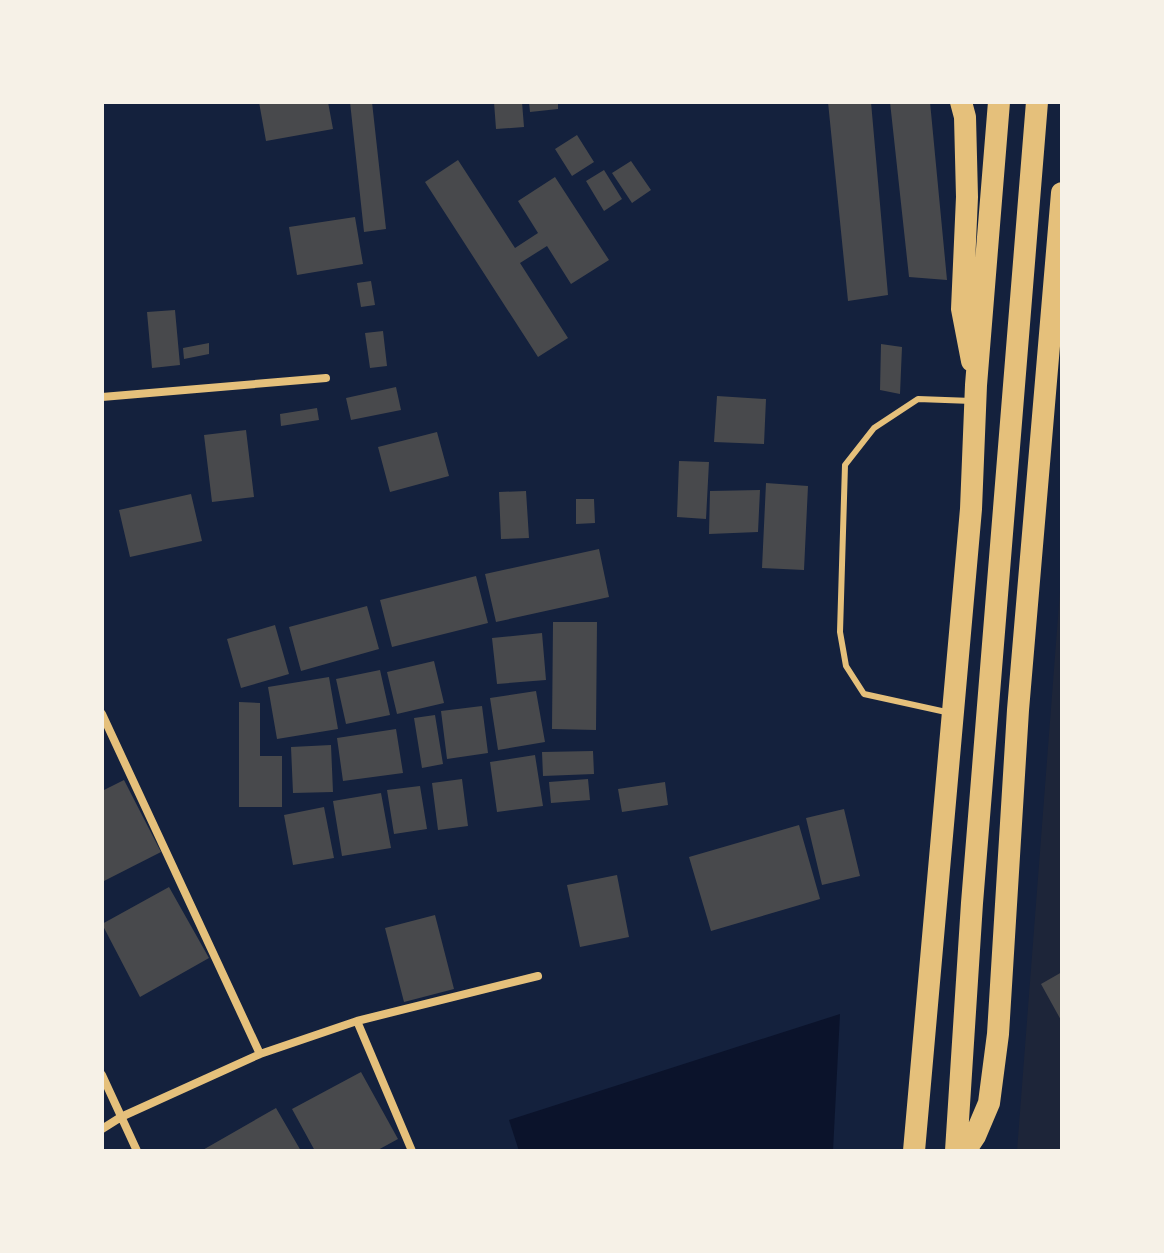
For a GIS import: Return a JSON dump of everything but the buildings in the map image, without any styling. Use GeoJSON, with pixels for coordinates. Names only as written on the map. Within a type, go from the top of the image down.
{"type":"FeatureCollection","features":[{"type":"Feature","properties":{"kind":"highway"},"geometry":{"type":"LineString","coordinates":[[961,102],[965,117],[967,197],[962,309],[976,393]]}},
{"type":"Feature","properties":{"kind":"highway"},"geometry":{"type":"LineString","coordinates":[[914,1151],[971,509],[976,393],[999,102]]}},
{"type":"Feature","properties":{"kind":"highway"},"geometry":{"type":"LineString","coordinates":[[956,1151],[973,887],[1037,102]]}},
{"type":"Feature","properties":{"kind":"highway"},"geometry":{"type":"LineString","coordinates":[[965,1151],[989,1103],[998,1034],[1018,710],[1062,193]]}},
{"type":"Feature","properties":{"kind":"street"},"geometry":{"type":"LineString","coordinates":[[102,397],[326,378]]}},
{"type":"Feature","properties":{"kind":"street"},"geometry":{"type":"LineString","coordinates":[[102,714],[260,1054]]}},
{"type":"Feature","properties":{"kind":"street"},"geometry":{"type":"LineString","coordinates":[[102,1129],[121,1117],[260,1054],[357,1021],[538,976]]}},
{"type":"Feature","properties":{"kind":"street"},"geometry":{"type":"LineString","coordinates":[[357,1021],[412,1151]]}},
{"type":"Feature","properties":{"kind":"street"},"geometry":{"type":"LineString","coordinates":[[102,1075],[137,1151]]}},
{"type":"Feature","properties":{"kind":"lane"},"geometry":{"type":"LineString","coordinates":[[951,713],[864,694],[846,666],[840,632],[845,465],[874,428],[918,399],[976,393]]}},
{"type":"Feature","properties":{"kind":"shaded area"},"geometry":{"type":"Polygon","coordinates":[[[1062,565],[1062,1151],[1017,1151],[1062,565]]]}},
{"type":"Feature","properties":{"kind":"shaded area"},"geometry":{"type":"Polygon","coordinates":[[[840,1014],[833,1151],[519,1151],[509,1120],[840,1014]]]}}]}
